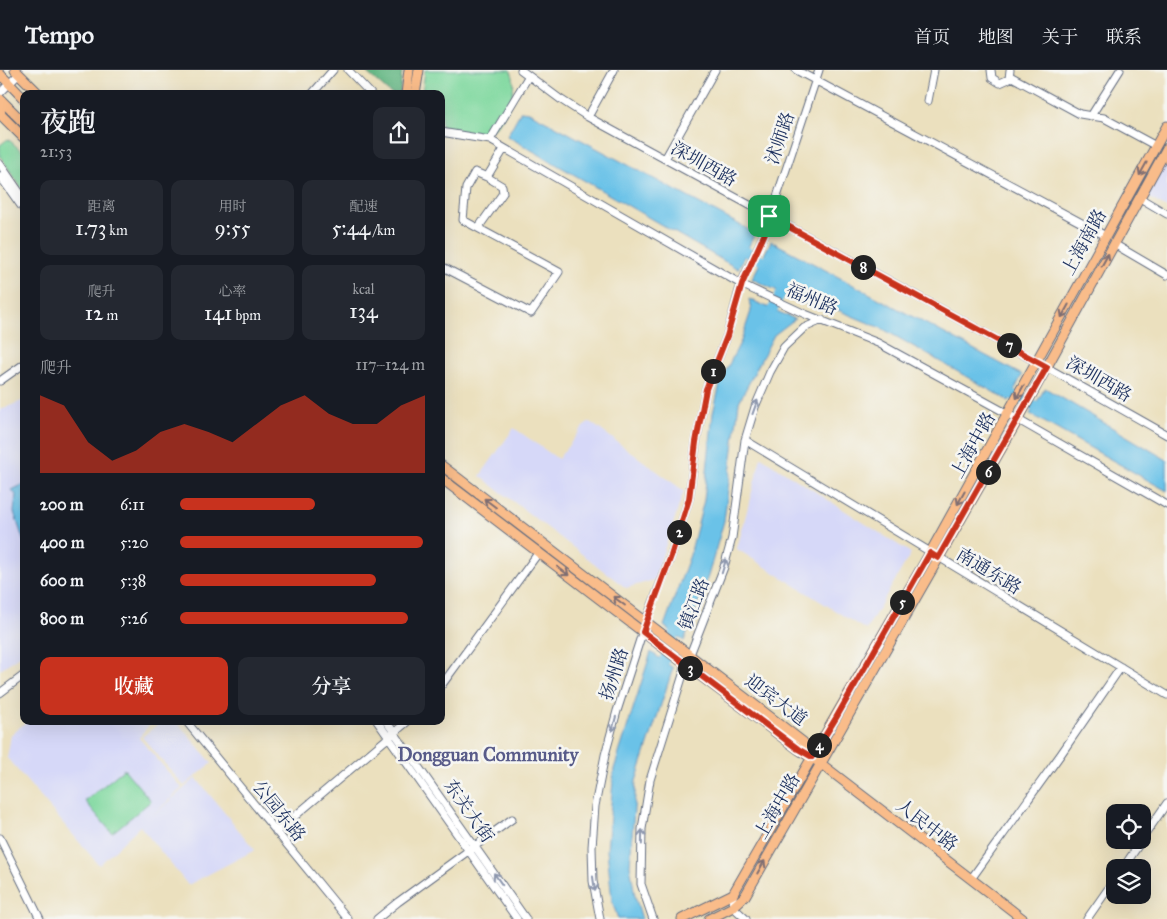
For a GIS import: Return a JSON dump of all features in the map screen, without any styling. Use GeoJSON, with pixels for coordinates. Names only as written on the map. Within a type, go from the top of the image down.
{"type":"FeatureCollection","features":[{"type":"Feature","properties":{"kind":"main road"},"geometry":{"type":"LineString","coordinates":[[406,90],[409,70]]}},
{"type":"Feature","properties":{"kind":"main road"},"geometry":{"type":"LineString","coordinates":[[416,90],[419,70]]}},
{"type":"Feature","properties":{"kind":"main road"},"geometry":{"type":"LineString","coordinates":[[17,72],[35,90]]}},
{"type":"Feature","properties":{"kind":"main road"},"geometry":{"type":"LineString","coordinates":[[0,74],[20,95]]}},
{"type":"Feature","properties":{"kind":"main road"},"geometry":{"type":"LineString","coordinates":[[0,99],[20,119]]}},
{"type":"Feature","properties":{"kind":"main road"},"geometry":{"type":"LineString","coordinates":[[0,109],[1,115],[20,134]]}},
{"type":"Feature","properties":{"kind":"main road","name":"上海南路"},"geometry":{"type":"LineString","coordinates":[[1030,374],[1167,126]]}},
{"type":"Feature","properties":{"kind":"main road","name":"上海南路"},"geometry":{"type":"LineString","coordinates":[[1040,380],[1167,148]]}},
{"type":"Feature","properties":{"kind":"main road","name":"上海中路"},"geometry":{"type":"LineString","coordinates":[[733,907],[745,896],[820,763],[934,555],[1030,374]]}},
{"type":"Feature","properties":{"kind":"main road","name":"上海中路"},"geometry":{"type":"LineString","coordinates":[[733,894],[812,757],[1019,418],[1040,380]]}},
{"type":"Feature","properties":{"kind":"main road","name":"迎宾大道"},"geometry":{"type":"LineString","coordinates":[[445,468],[803,742],[812,757]]}},
{"type":"Feature","properties":{"kind":"main road","name":"迎宾大道"},"geometry":{"type":"LineString","coordinates":[[445,481],[683,663],[798,749],[812,757]]}},
{"type":"Feature","properties":{"kind":"main road","name":"人民中路"},"geometry":{"type":"LineString","coordinates":[[812,757],[1023,919]]}},
{"type":"Feature","properties":{"kind":"main road"},"geometry":{"type":"LineString","coordinates":[[682,919],[733,894]]}},
{"type":"Feature","properties":{"kind":"main road"},"geometry":{"type":"LineString","coordinates":[[709,919],[733,907]]}},
{"type":"Feature","properties":{"kind":"street"},"geometry":{"type":"LineString","coordinates":[[316,90],[333,70]]}},
{"type":"Feature","properties":{"kind":"street"},"geometry":{"type":"LineString","coordinates":[[348,70],[367,90]]}},
{"type":"Feature","properties":{"kind":"street","name":"深圳西路"},"geometry":{"type":"LineString","coordinates":[[521,70],[560,100],[588,117],[1038,361],[1167,435]]}},
{"type":"Feature","properties":{"kind":"street"},"geometry":{"type":"LineString","coordinates":[[588,117],[614,70]]}},
{"type":"Feature","properties":{"kind":"street"},"geometry":{"type":"LineString","coordinates":[[665,159],[715,70]]}},
{"type":"Feature","properties":{"kind":"street"},"geometry":{"type":"LineString","coordinates":[[796,70],[1106,236]]}},
{"type":"Feature","properties":{"kind":"street","name":"沭师路"},"geometry":{"type":"LineString","coordinates":[[769,216],[818,70]]}},
{"type":"Feature","properties":{"kind":"street"},"geometry":{"type":"LineString","coordinates":[[928,101],[934,70]]}},
{"type":"Feature","properties":{"kind":"street"},"geometry":{"type":"LineString","coordinates":[[991,70],[992,78],[997,82],[1006,81],[1010,73],[1080,114],[1104,118],[1156,146]]}},
{"type":"Feature","properties":{"kind":"street"},"geometry":{"type":"LineString","coordinates":[[1091,116],[1120,70]]}},
{"type":"Feature","properties":{"kind":"street"},"geometry":{"type":"LineString","coordinates":[[0,93],[17,72]]}},
{"type":"Feature","properties":{"kind":"street"},"geometry":{"type":"LineString","coordinates":[[490,140],[528,77]]}},
{"type":"Feature","properties":{"kind":"street","name":"福州路"},"geometry":{"type":"LineString","coordinates":[[445,133],[490,140],[751,289],[805,314],[878,343],[1010,412],[1167,506]]}},
{"type":"Feature","properties":{"kind":"street"},"geometry":{"type":"LineString","coordinates":[[487,177],[504,149]]}},
{"type":"Feature","properties":{"kind":"street"},"geometry":{"type":"LineString","coordinates":[[0,164],[20,193]]}},
{"type":"Feature","properties":{"kind":"street"},"geometry":{"type":"LineString","coordinates":[[445,268],[531,313],[559,272],[463,220],[466,188],[476,172],[502,186],[503,192],[478,228]]}},
{"type":"Feature","properties":{"kind":"street"},"geometry":{"type":"LineString","coordinates":[[0,176],[20,204]]}},
{"type":"Feature","properties":{"kind":"street"},"geometry":{"type":"LineString","coordinates":[[1140,198],[1167,214]]}},
{"type":"Feature","properties":{"kind":"street","name":"扬州路"},"geometry":{"type":"LineString","coordinates":[[600,919],[592,881],[592,847],[595,806],[606,754],[617,711],[646,621],[671,556],[689,499],[696,442],[706,389],[727,336],[742,284],[765,233],[769,216]]}},
{"type":"Feature","properties":{"kind":"street"},"geometry":{"type":"LineString","coordinates":[[1114,244],[1167,275]]}},
{"type":"Feature","properties":{"kind":"street","name":"镇江路"},"geometry":{"type":"LineString","coordinates":[[653,919],[641,884],[642,829],[650,780],[683,663],[724,567],[732,538],[745,440],[758,398],[784,347],[804,328],[822,320]]}},
{"type":"Feature","properties":{"kind":"street"},"geometry":{"type":"LineString","coordinates":[[0,381],[20,367]]}},
{"type":"Feature","properties":{"kind":"street","name":"南通东路"},"geometry":{"type":"LineString","coordinates":[[745,440],[1167,695]]}},
{"type":"Feature","properties":{"kind":"street"},"geometry":{"type":"LineString","coordinates":[[445,681],[539,552]]}},
{"type":"Feature","properties":{"kind":"street"},"geometry":{"type":"LineString","coordinates":[[971,879],[1121,667]]}},
{"type":"Feature","properties":{"kind":"street"},"geometry":{"type":"LineString","coordinates":[[0,693],[20,678]]}},
{"type":"Feature","properties":{"kind":"street","name":"公园东路"},"geometry":{"type":"LineString","coordinates":[[189,725],[348,919]]}},
{"type":"Feature","properties":{"kind":"street","name":"东关大街"},"geometry":{"type":"LineString","coordinates":[[381,725],[391,734],[472,849],[517,919]]}},
{"type":"Feature","properties":{"kind":"street","name":"东关大街"},"geometry":{"type":"LineString","coordinates":[[388,725],[391,734]]}},
{"type":"Feature","properties":{"kind":"street"},"geometry":{"type":"LineString","coordinates":[[276,832],[403,725]]}},
{"type":"Feature","properties":{"kind":"street"},"geometry":{"type":"LineString","coordinates":[[1151,827],[1167,803]]}},
{"type":"Feature","properties":{"kind":"street"},"geometry":{"type":"LineString","coordinates":[[377,919],[512,819]]}},
{"type":"Feature","properties":{"kind":"street"},"geometry":{"type":"LineString","coordinates":[[0,838],[40,919]]}},
{"type":"Feature","properties":{"kind":"street","name":"东关大街"},"geometry":{"type":"LineString","coordinates":[[472,849],[526,919]]}},
{"type":"Feature","properties":{"kind":"street"},"geometry":{"type":"LineString","coordinates":[[1088,919],[1106,892]]}},
{"type":"Feature","properties":{"kind":"street"},"geometry":{"type":"LineString","coordinates":[[733,894],[733,907],[746,919]]}},
{"type":"Feature","properties":{"kind":"shaded area"},"geometry":{"type":"Polygon","coordinates":[[[1167,157],[1167,208],[1146,196],[1167,157]]]}},
{"type":"Feature","properties":{"kind":"shaded area"},"geometry":{"type":"Polygon","coordinates":[[[20,402],[20,655],[0,670],[0,410],[20,402]]]}},
{"type":"Feature","properties":{"kind":"shaded area"},"geometry":{"type":"Polygon","coordinates":[[[590,422],[684,491],[654,580],[626,588],[480,476],[514,428],[558,459],[583,427],[590,422]]]}},
{"type":"Feature","properties":{"kind":"shaded area"},"geometry":{"type":"Polygon","coordinates":[[[761,457],[911,553],[866,630],[737,549],[761,457]]]}},
{"type":"Feature","properties":{"kind":"shaded area"},"geometry":{"type":"Polygon","coordinates":[[[22,725],[149,725],[139,738],[182,788],[152,816],[196,778],[255,850],[188,885],[140,826],[99,865],[7,758],[11,735],[22,725]]]}},
{"type":"Feature","properties":{"kind":"shaded area"},"geometry":{"type":"Polygon","coordinates":[[[157,725],[179,725],[212,763],[184,786],[142,737],[157,725]]]}},
{"type":"Feature","properties":{"kind":"green space"},"geometry":{"type":"Polygon","coordinates":[[[402,70],[400,90],[386,90],[365,71],[402,70]]]}},
{"type":"Feature","properties":{"kind":"green space"},"geometry":{"type":"Polygon","coordinates":[[[425,70],[510,70],[514,85],[510,104],[500,121],[488,132],[477,134],[445,128],[445,90],[422,90],[425,70]]]}},
{"type":"Feature","properties":{"kind":"green space"},"geometry":{"type":"Polygon","coordinates":[[[8,139],[20,150],[20,186],[0,156],[0,145],[8,139]]]}},
{"type":"Feature","properties":{"kind":"green space"},"geometry":{"type":"Polygon","coordinates":[[[124,769],[151,801],[112,833],[85,801],[124,769]]]}},
{"type":"Feature","properties":{"kind":"water"},"geometry":{"type":"Polygon","coordinates":[[[521,111],[529,112],[755,233],[738,269],[507,136],[521,111]]]}},
{"type":"Feature","properties":{"kind":"water"},"geometry":{"type":"Polygon","coordinates":[[[771,241],[1022,375],[1009,401],[883,329],[826,305],[808,305],[752,279],[771,241]]]}},
{"type":"Feature","properties":{"kind":"water"},"geometry":{"type":"Polygon","coordinates":[[[749,299],[795,319],[774,335],[739,402],[724,521],[708,576],[684,641],[664,626],[690,555],[704,500],[713,413],[721,380],[741,341],[751,311],[749,299]]]}},
{"type":"Feature","properties":{"kind":"water"},"geometry":{"type":"Polygon","coordinates":[[[1045,388],[1167,460],[1167,491],[1030,414],[1045,388]]]}},
{"type":"Feature","properties":{"kind":"water"},"geometry":{"type":"Polygon","coordinates":[[[20,486],[20,530],[14,512],[16,495],[12,490],[20,486]]]}},
{"type":"Feature","properties":{"kind":"water"},"geometry":{"type":"Polygon","coordinates":[[[651,652],[673,668],[636,781],[630,865],[635,896],[642,919],[618,919],[612,901],[607,850],[614,769],[651,652]]]}},
{"type":"Feature","properties":{"kind":"waterway"},"geometry":{"type":"LineString","coordinates":[[736,246],[774,267]]}},
{"type":"Feature","properties":{"kind":"waterway"},"geometry":{"type":"LineString","coordinates":[[767,320],[787,282]]}},
{"type":"Feature","properties":{"kind":"waterway"},"geometry":{"type":"LineString","coordinates":[[1000,388],[1045,412]]}},
{"type":"Feature","properties":{"kind":"waterway"},"geometry":{"type":"LineString","coordinates":[[660,673],[678,621]]}},
{"type":"Feature","properties":{"kind":"district","name":"Dongguan Community"},"geometry":{"type":"Point","coordinates":[488,754]}},
{"type":"Feature","properties":{"kind":"route"},"geometry":{"type":"LineString","coordinates":[[769,216],[1047,367],[938,558],[930,553],[812,757],[798,749],[643,632],[671,556],[689,499],[696,442],[706,389],[727,336],[742,284],[765,233],[769,216]]}}]}
